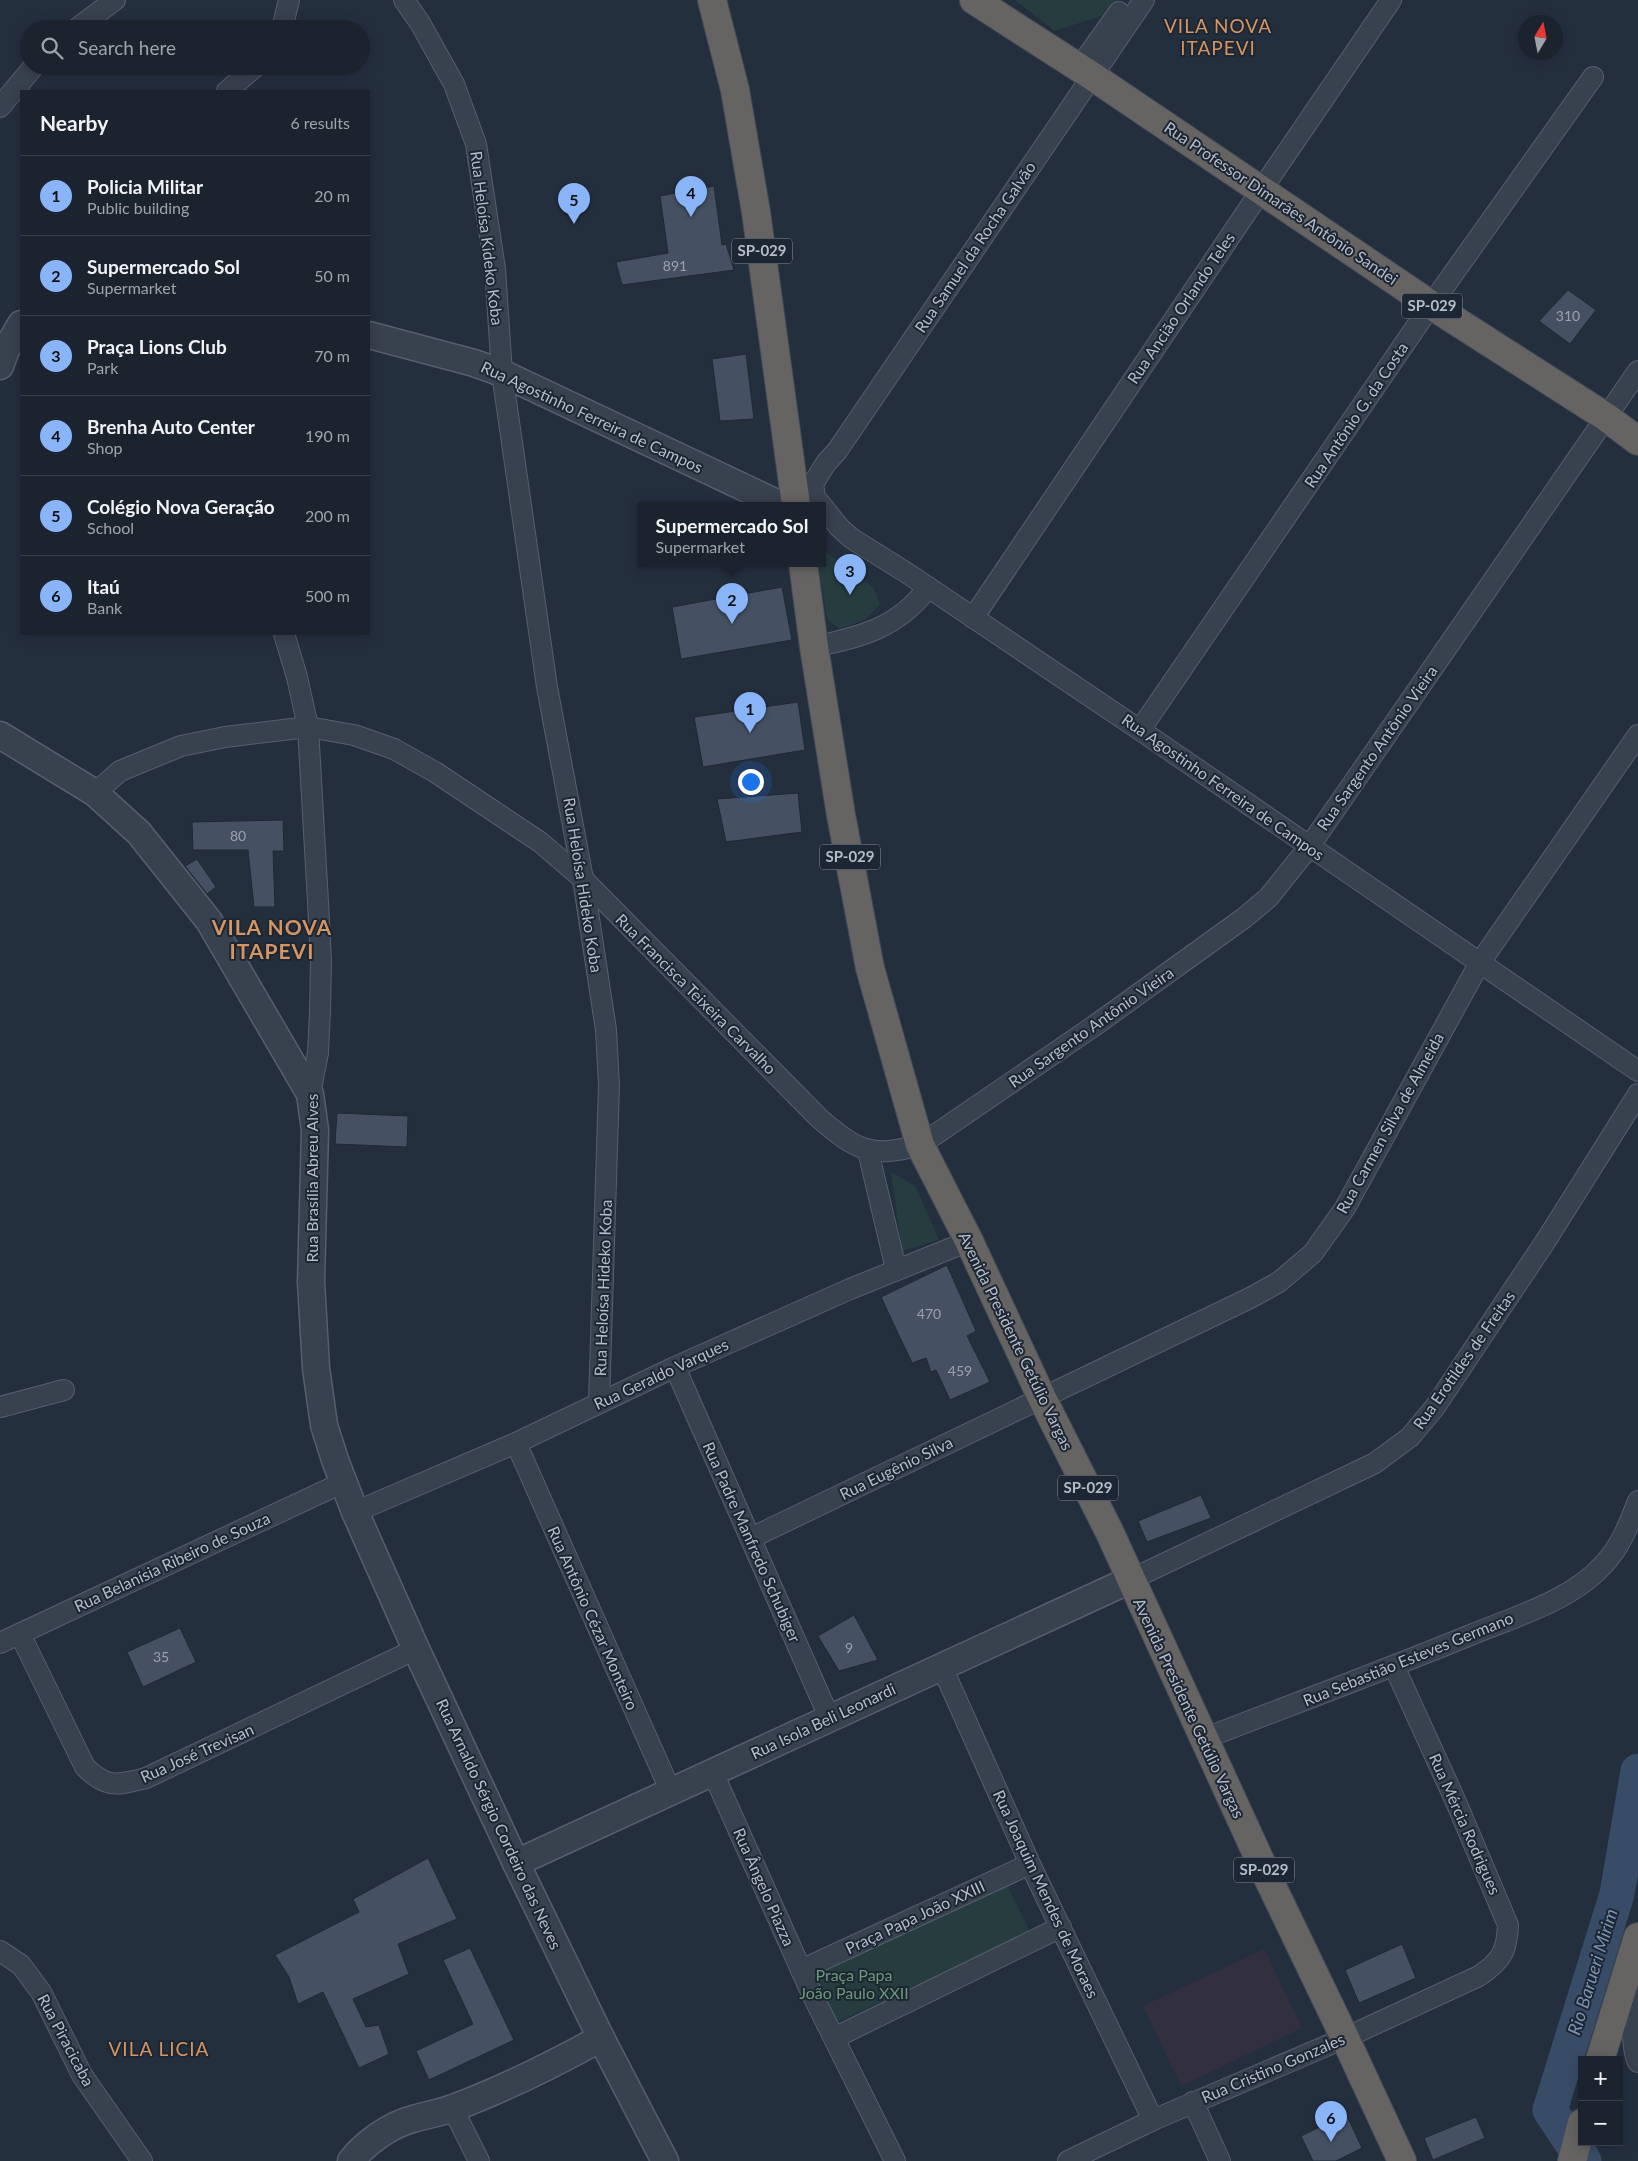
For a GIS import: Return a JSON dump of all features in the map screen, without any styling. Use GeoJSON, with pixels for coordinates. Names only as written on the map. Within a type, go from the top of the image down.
{"type":"FeatureCollection","features":[{"type":"Feature","properties":{"kind":"highway","name":"SP-029"},"geometry":{"type":"LineString","coordinates":[[712,0],[735,90],[806,501]]}},
{"type":"Feature","properties":{"kind":"highway","name":"Rua Professor Dimarães Antônio Sandei"},"geometry":{"type":"LineString","coordinates":[[974,0],[1262,189],[1431,305],[1606,417],[1638,440]]}},
{"type":"Feature","properties":{"kind":"highway","name":"Avenida Presidente Getúlio Vargas"},"geometry":{"type":"LineString","coordinates":[[804,567],[814,647],[841,815],[870,968],[920,1145],[969,1240],[1042,1398],[1110,1533],[1203,1739],[1402,2160]]}},
{"type":"Feature","properties":{"kind":"highway"},"geometry":{"type":"LineString","coordinates":[[1601,2056],[1637,1939]]}},
{"type":"Feature","properties":{"kind":"highway"},"geometry":{"type":"LineString","coordinates":[[1572,2161],[1578,2138]]}},
{"type":"Feature","properties":{"kind":"street"},"geometry":{"type":"LineString","coordinates":[[88,20],[115,0]]}},
{"type":"Feature","properties":{"kind":"street"},"geometry":{"type":"LineString","coordinates":[[284,20],[289,0]]}},
{"type":"Feature","properties":{"kind":"street","name":"Rua Heloísa Kideko Koba"},"geometry":{"type":"LineString","coordinates":[[404,0],[420,23],[454,84],[476,144],[495,269],[502,373]]}},
{"type":"Feature","properties":{"kind":"street","name":"Rua Samuel da Rocha Galvão"},"geometry":{"type":"LineString","coordinates":[[806,501],[817,476],[837,451],[1085,72],[1128,0]]}},
{"type":"Feature","properties":{"kind":"street","name":"Rua Samuel da Rocha Galvão"},"geometry":{"type":"LineString","coordinates":[[1085,72],[1144,0]]}},
{"type":"Feature","properties":{"kind":"street","name":"Rua Ancião Orlando Teles"},"geometry":{"type":"LineString","coordinates":[[973,618],[1262,189],[1392,0]]}},
{"type":"Feature","properties":{"kind":"street"},"geometry":{"type":"LineString","coordinates":[[0,107],[27,75]]}},
{"type":"Feature","properties":{"kind":"street"},"geometry":{"type":"LineString","coordinates":[[228,90],[246,75]]}},
{"type":"Feature","properties":{"kind":"street","name":"Rua Antônio G. da Costa"},"geometry":{"type":"LineString","coordinates":[[1140,730],[1431,305],[1592,77]]}},
{"type":"Feature","properties":{"kind":"street","name":"Rua Agostinho Ferreira de Campos"},"geometry":{"type":"LineString","coordinates":[[370,335],[474,363],[502,373],[775,502]]}},
{"type":"Feature","properties":{"kind":"street","name":"Rua Sargento Antônio Vieira"},"geometry":{"type":"LineString","coordinates":[[920,1145],[1094,1026],[1244,918],[1268,898],[1309,847],[1638,371]]}},
{"type":"Feature","properties":{"kind":"street","name":"Rua Heloísa Hideko Koba"},"geometry":{"type":"LineString","coordinates":[[502,373],[547,688],[583,879],[606,1030],[610,1085],[599,1402]]}},
{"type":"Feature","properties":{"kind":"street","name":"Rua Agostinho Ferreira de Campos"},"geometry":{"type":"LineString","coordinates":[[826,517],[851,538],[928,587],[1140,730],[1479,964],[1638,1071]]}},
{"type":"Feature","properties":{"kind":"street"},"geometry":{"type":"LineString","coordinates":[[826,528],[851,538]]}},
{"type":"Feature","properties":{"kind":"street"},"geometry":{"type":"LineString","coordinates":[[814,647],[863,636],[885,627],[920,598],[928,587]]}},
{"type":"Feature","properties":{"kind":"street","name":"Rua Brasília Abreu Alves"},"geometry":{"type":"LineString","coordinates":[[284,635],[297,677],[308,728],[321,962],[318,1053],[310,1094],[315,1136],[311,1282],[316,1368],[324,1425],[344,1482]]}},
{"type":"Feature","properties":{"kind":"street","name":"Rua Francisca Teixeira Carvalho"},"geometry":{"type":"LineString","coordinates":[[95,793],[120,771],[181,746],[225,737],[308,728],[354,735],[394,749],[435,772],[540,842],[583,879],[819,1118],[842,1138],[868,1151],[888,1153],[920,1145]]}},
{"type":"Feature","properties":{"kind":"street"},"geometry":{"type":"LineString","coordinates":[[0,735],[95,793],[139,833],[209,920],[310,1094]]}},
{"type":"Feature","properties":{"kind":"street","name":"Rua Carmen Silva de Almeida"},"geometry":{"type":"LineString","coordinates":[[1042,1398],[1250,1298],[1279,1282],[1313,1254],[1345,1208],[1479,964],[1638,735]]}},
{"type":"Feature","properties":{"kind":"street","name":"Rua Erotildes de Freitas"},"geometry":{"type":"LineString","coordinates":[[1130,1580],[1351,1476],[1375,1463],[1410,1437],[1435,1407],[1545,1242],[1638,1094]]}},
{"type":"Feature","properties":{"kind":"street"},"geometry":{"type":"LineString","coordinates":[[868,1151],[896,1269]]}},
{"type":"Feature","properties":{"kind":"street","name":"Rua Geraldo Varques"},"geometry":{"type":"LineString","coordinates":[[355,1512],[516,1443],[675,1367],[896,1269],[969,1240]]}},
{"type":"Feature","properties":{"kind":"street","name":"Rua Padre Manfredo Schubiger"},"geometry":{"type":"LineString","coordinates":[[675,1367],[829,1717]]}},
{"type":"Feature","properties":{"kind":"street"},"geometry":{"type":"LineString","coordinates":[[0,1407],[64,1390]]}},
{"type":"Feature","properties":{"kind":"street","name":"Rua Eugênio Silva"},"geometry":{"type":"LineString","coordinates":[[751,1538],[1042,1398]]}},
{"type":"Feature","properties":{"kind":"street","name":"Rua Antônio Cézar Monteiro"},"geometry":{"type":"LineString","coordinates":[[516,1443],[671,1792]]}},
{"type":"Feature","properties":{"kind":"street","name":"Rua Arnaldo Sérgio Cordeiro das Neves"},"geometry":{"type":"LineString","coordinates":[[344,1482],[355,1512],[416,1649],[516,1863],[601,2038],[665,2161]]}},
{"type":"Feature","properties":{"kind":"street","name":"Rua Belanísia Ribeiro de Souza"},"geometry":{"type":"LineString","coordinates":[[0,1643],[344,1482]]}},
{"type":"Feature","properties":{"kind":"street","name":"Rua Sebastião Esteves Germano"},"geometry":{"type":"LineString","coordinates":[[1203,1739],[1394,1666],[1548,1603],[1578,1587],[1604,1565],[1624,1536],[1638,1501]]}},
{"type":"Feature","properties":{"kind":"street","name":"Rua Isola Beli Leonardi"},"geometry":{"type":"LineString","coordinates":[[516,1863],[713,1773],[829,1717],[1130,1580]]}},
{"type":"Feature","properties":{"kind":"street","name":"Rua José Trevisan"},"geometry":{"type":"LineString","coordinates":[[20,1634],[85,1767],[99,1780],[120,1784],[146,1778],[416,1649]]}},
{"type":"Feature","properties":{"kind":"street","name":"Rua Mércia Rodrigues"},"geometry":{"type":"LineString","coordinates":[[1394,1666],[1456,1802],[1508,1925],[1508,1942],[1503,1955],[1494,1966],[1479,1976]]}},
{"type":"Feature","properties":{"kind":"street","name":"Rua Joaquim Mendes de Moraes"},"geometry":{"type":"LineString","coordinates":[[942,1667],[1030,1864],[1153,2120]]}},
{"type":"Feature","properties":{"kind":"street","name":"Rua Ângelo Piazza"},"geometry":{"type":"LineString","coordinates":[[713,1773],[801,1970],[895,2161]]}},
{"type":"Feature","properties":{"kind":"street","name":"Praça Papa João XXIII"},"geometry":{"type":"LineString","coordinates":[[801,1970],[1030,1864]]}},
{"type":"Feature","properties":{"kind":"street"},"geometry":{"type":"LineString","coordinates":[[834,2038],[1061,1927]]}},
{"type":"Feature","properties":{"kind":"street"},"geometry":{"type":"LineString","coordinates":[[1637,1939],[1633,2029],[1635,2057],[1638,2062]]}},
{"type":"Feature","properties":{"kind":"street","name":"Rua Piracicaba"},"geometry":{"type":"LineString","coordinates":[[0,1951],[21,1965],[41,1992],[82,2075],[142,2161]]}},
{"type":"Feature","properties":{"kind":"street","name":"Rua Cristino Gonzales"},"geometry":{"type":"LineString","coordinates":[[1068,2161],[1153,2120],[1345,2038],[1479,1976]]}},
{"type":"Feature","properties":{"kind":"street"},"geometry":{"type":"LineString","coordinates":[[351,2161],[379,2135],[411,2120],[453,2109],[566,2058],[601,2038]]}},
{"type":"Feature","properties":{"kind":"street"},"geometry":{"type":"LineString","coordinates":[[1193,2102],[1220,2161]]}},
{"type":"Feature","properties":{"kind":"street"},"geometry":{"type":"LineString","coordinates":[[453,2109],[479,2161]]}},
{"type":"Feature","properties":{"kind":"shaded area"},"geometry":{"type":"Polygon","coordinates":[[[1264,1949],[1302,2028],[1181,2086],[1143,2006],[1264,1949]]]}},
{"type":"Feature","properties":{"kind":"green space"},"geometry":{"type":"Polygon","coordinates":[[[1015,0],[1119,0],[1110,13],[1055,31],[1015,0]]]}},
{"type":"Feature","properties":{"kind":"green space"},"geometry":{"type":"Polygon","coordinates":[[[826,554],[873,587],[880,604],[866,619],[840,629],[827,619],[819,567],[826,567],[826,554]]]}},
{"type":"Feature","properties":{"kind":"green space"},"geometry":{"type":"Polygon","coordinates":[[[891,1172],[915,1186],[939,1240],[902,1251],[891,1172]]]}},
{"type":"Feature","properties":{"kind":"green space","name":"Praça Papa João Paulo XXII"},"geometry":{"type":"Polygon","coordinates":[[[1007,1885],[1030,1932],[834,2024],[811,1975],[1007,1885]]]}},
{"type":"Feature","properties":{"kind":"building"},"geometry":{"type":"Polygon","coordinates":[[[714,186],[722,245],[726,244],[734,270],[622,285],[616,262],[668,253],[660,196],[714,186]]]}},
{"type":"Feature","properties":{"kind":"building"},"geometry":{"type":"Polygon","coordinates":[[[1568,290],[1596,310],[1570,344],[1539,321],[1568,290]]]}},
{"type":"Feature","properties":{"kind":"building"},"geometry":{"type":"Polygon","coordinates":[[[746,354],[754,419],[720,421],[712,359],[746,354]]]}},
{"type":"Feature","properties":{"kind":"building"},"geometry":{"type":"Polygon","coordinates":[[[782,587],[792,640],[681,659],[672,607],[782,587]]]}},
{"type":"Feature","properties":{"kind":"building"},"geometry":{"type":"Polygon","coordinates":[[[798,702],[805,750],[703,767],[694,717],[798,702]]]}},
{"type":"Feature","properties":{"kind":"building"},"geometry":{"type":"Polygon","coordinates":[[[798,793],[802,832],[726,842],[717,799],[798,793]]]}},
{"type":"Feature","properties":{"kind":"building"},"geometry":{"type":"Polygon","coordinates":[[[283,820],[284,851],[273,851],[275,907],[254,907],[248,850],[193,850],[192,822],[283,820]]]}},
{"type":"Feature","properties":{"kind":"building"},"geometry":{"type":"Polygon","coordinates":[[[197,859],[216,887],[207,894],[185,866],[197,859]]]}},
{"type":"Feature","properties":{"kind":"building"},"geometry":{"type":"Polygon","coordinates":[[[337,1113],[408,1116],[407,1147],[335,1144],[337,1113]]]}},
{"type":"Feature","properties":{"kind":"building"},"geometry":{"type":"Polygon","coordinates":[[[947,1265],[976,1331],[967,1336],[990,1382],[950,1400],[936,1370],[931,1372],[926,1358],[912,1363],[881,1297],[947,1265]]]}},
{"type":"Feature","properties":{"kind":"building"},"geometry":{"type":"Polygon","coordinates":[[[1201,1495],[1211,1518],[1147,1542],[1138,1521],[1201,1495]]]}},
{"type":"Feature","properties":{"kind":"building"},"geometry":{"type":"Polygon","coordinates":[[[854,1615],[878,1660],[839,1671],[818,1636],[854,1615]]]}},
{"type":"Feature","properties":{"kind":"building"},"geometry":{"type":"Polygon","coordinates":[[[180,1628],[196,1662],[143,1687],[127,1652],[180,1628]]]}},
{"type":"Feature","properties":{"kind":"building"},"geometry":{"type":"Polygon","coordinates":[[[428,1858],[457,1919],[398,1944],[409,1974],[353,1999],[366,2027],[379,2025],[389,2054],[359,2068],[323,1992],[298,2004],[289,1977],[275,1955],[359,1912],[353,1899],[428,1858]]]}},
{"type":"Feature","properties":{"kind":"building"},"geometry":{"type":"Polygon","coordinates":[[[1402,1944],[1416,1978],[1359,2003],[1345,1970],[1402,1944]]]}},
{"type":"Feature","properties":{"kind":"building"},"geometry":{"type":"Polygon","coordinates":[[[470,1948],[514,2040],[429,2080],[416,2051],[473,2024],[443,1960],[470,1948]]]}},
{"type":"Feature","properties":{"kind":"building"},"geometry":{"type":"Polygon","coordinates":[[[1346,2114],[1362,2148],[1336,2161],[1313,2161],[1301,2136],[1346,2114]]]}},
{"type":"Feature","properties":{"kind":"building"},"geometry":{"type":"Polygon","coordinates":[[[1476,2117],[1485,2138],[1433,2160],[1424,2138],[1476,2117]]]}},
{"type":"Feature","properties":{"kind":"waterway","name":"Rio Barueri Mirim"},"geometry":{"type":"LineString","coordinates":[[1584,2161],[1550,2110],[1617,1894],[1638,1771]]}},
{"type":"Feature","properties":{"kind":"place","name":"Brenha Auto Center"},"geometry":{"type":"Point","coordinates":[691,217]}},
{"type":"Feature","properties":{"kind":"place","name":"Colégio Nova Geração"},"geometry":{"type":"Point","coordinates":[574,224]}},
{"type":"Feature","properties":{"kind":"place","name":"Praça Lions Club"},"geometry":{"type":"Point","coordinates":[850,595]}},
{"type":"Feature","properties":{"kind":"place","name":"Supermercado Sol"},"geometry":{"type":"Point","coordinates":[732,624]}},
{"type":"Feature","properties":{"kind":"place","name":"Policia Militar"},"geometry":{"type":"Point","coordinates":[750,733]}},
{"type":"Feature","properties":{"kind":"place","name":"Itaú"},"geometry":{"type":"Point","coordinates":[1331,2142]}},
{"type":"Feature","properties":{"kind":"district","name":"VILA NOVA ITAPEVI"},"geometry":{"type":"Point","coordinates":[1218,37]}},
{"type":"Feature","properties":{"kind":"district","name":"VILA NOVA ITAPEVI"},"geometry":{"type":"Point","coordinates":[272,940]}},
{"type":"Feature","properties":{"kind":"district","name":"VILA LICIA"},"geometry":{"type":"Point","coordinates":[159,2049]}}]}
